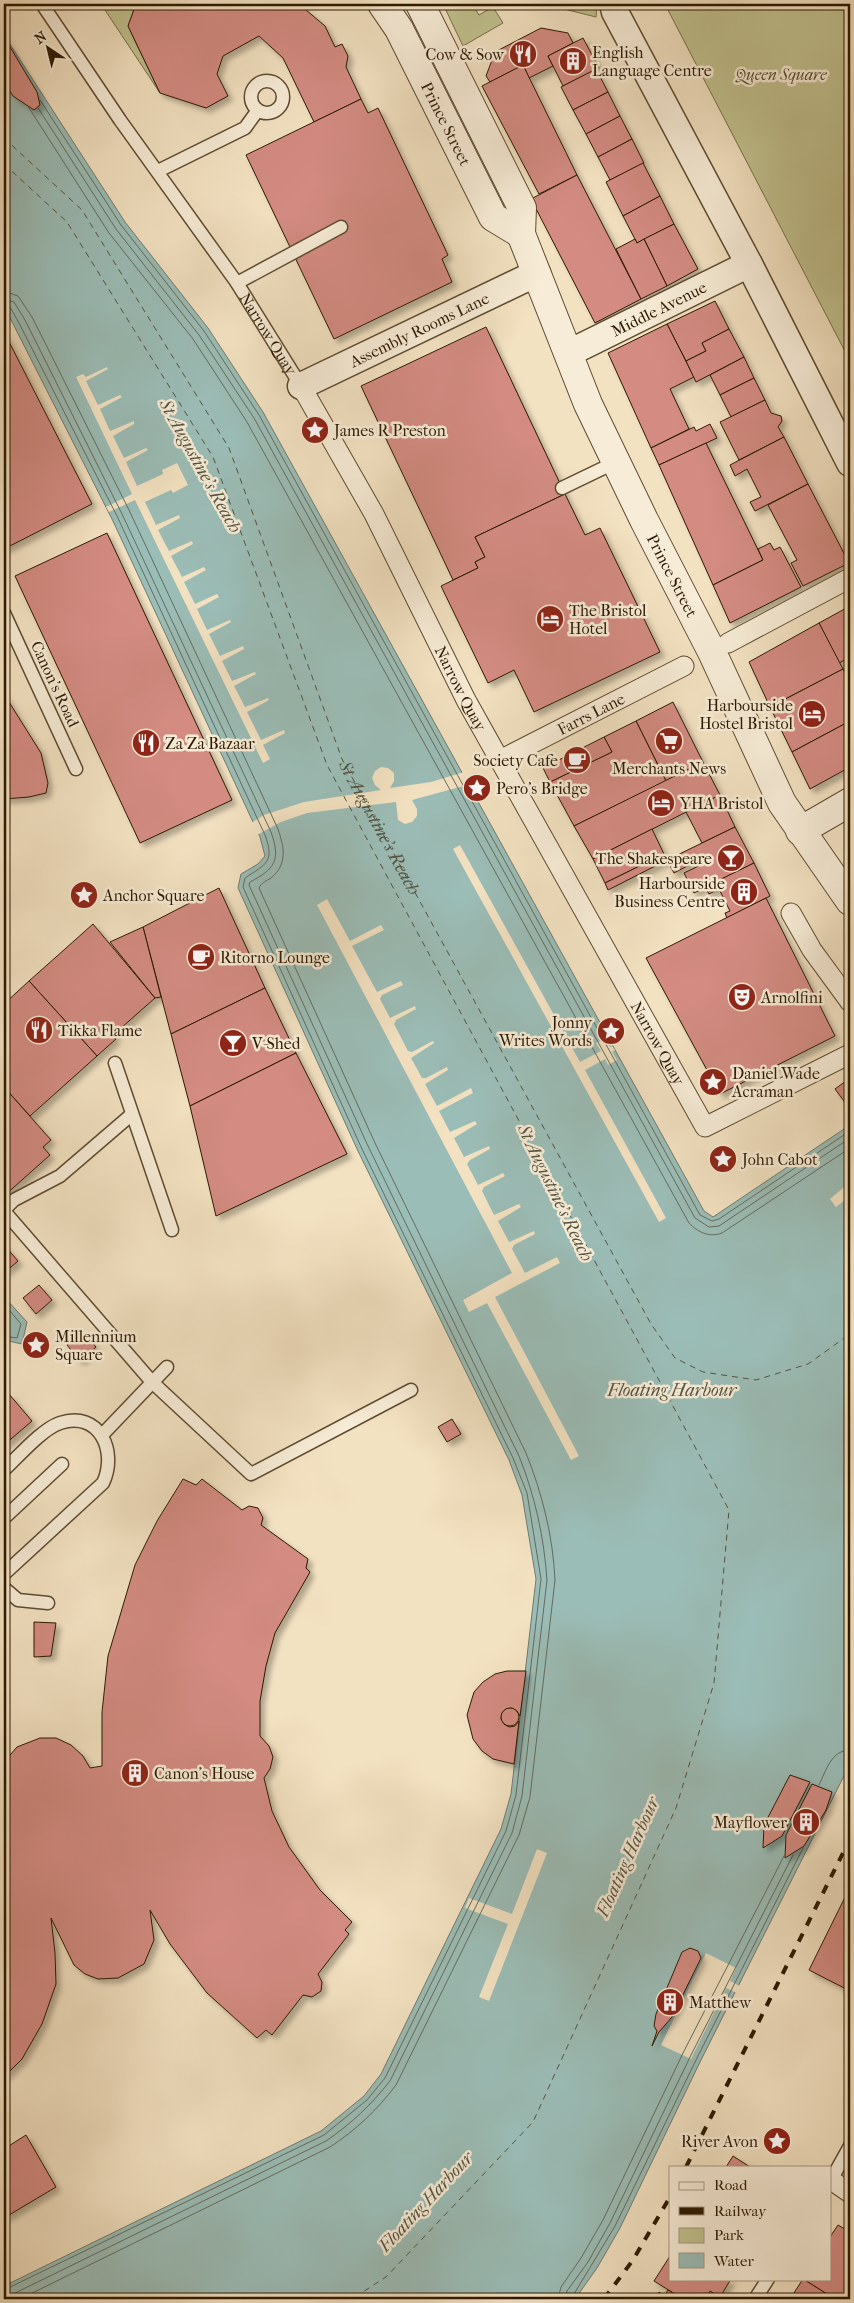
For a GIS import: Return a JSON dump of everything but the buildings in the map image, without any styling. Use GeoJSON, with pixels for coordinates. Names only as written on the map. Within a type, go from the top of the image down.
{"type":"FeatureCollection","features":[{"type":"Feature","properties":{"kind":"street","name":"Prince Street"},"geometry":{"type":"LineString","coordinates":[[382,4],[399,29],[493,217],[521,234]]}},
{"type":"Feature","properties":{"kind":"street","name":"Prince Street"},"geometry":{"type":"LineString","coordinates":[[420,4],[522,208],[521,234],[588,404],[708,644],[782,803],[800,832],[850,901]]}},
{"type":"Feature","properties":{"kind":"street"},"geometry":{"type":"LineString","coordinates":[[614,4],[615,12],[749,264],[850,463]]}},
{"type":"Feature","properties":{"kind":"street","name":"Middle Avenue"},"geometry":{"type":"LineString","coordinates":[[569,353],[749,264]]}},
{"type":"Feature","properties":{"kind":"street","name":"Assembly Rooms Lane"},"geometry":{"type":"LineString","coordinates":[[301,386],[537,273]]}},
{"type":"Feature","properties":{"kind":"street","name":"Narrow Quay"},"geometry":{"type":"LineString","coordinates":[[301,386],[374,514],[466,700],[706,1128],[850,1054]]}},
{"type":"Feature","properties":{"kind":"street"},"geometry":{"type":"LineString","coordinates":[[728,643],[850,578]]}},
{"type":"Feature","properties":{"kind":"street","name":"Farrs Lane"},"geometry":{"type":"LineString","coordinates":[[500,760],[684,666]]}},
{"type":"Feature","properties":{"kind":"street"},"geometry":{"type":"LineString","coordinates":[[800,832],[850,802]]}},
{"type":"Feature","properties":{"kind":"street"},"geometry":{"type":"LineString","coordinates":[[791,913],[812,950],[850,1002]]}},
{"type":"Feature","properties":{"kind":"street"},"geometry":{"type":"LineString","coordinates":[[832,2182],[850,2193]]}},
{"type":"Feature","properties":{"kind":"lane","name":"Narrow Quay"},"geometry":{"type":"LineString","coordinates":[[42,4],[120,120],[237,283],[301,386]]}},
{"type":"Feature","properties":{"kind":"lane"},"geometry":{"type":"LineString","coordinates":[[158,171],[245,128],[258,110]]}},
{"type":"Feature","properties":{"kind":"lane"},"geometry":{"type":"LineString","coordinates":[[237,283],[341,227]]}},
{"type":"Feature","properties":{"kind":"lane"},"geometry":{"type":"LineString","coordinates":[[562,488],[616,462]]}},
{"type":"Feature","properties":{"kind":"lane","name":"Canon's Road"},"geometry":{"type":"LineString","coordinates":[[4,613],[76,769]]}},
{"type":"Feature","properties":{"kind":"lane"},"geometry":{"type":"LineString","coordinates":[[115,1064],[172,1230]]}},
{"type":"Feature","properties":{"kind":"lane"},"geometry":{"type":"LineString","coordinates":[[131,1115],[60,1176],[14,1200],[4,1210],[152,1382],[251,1474],[411,1390]]}},
{"type":"Feature","properties":{"kind":"lane"},"geometry":{"type":"LineString","coordinates":[[102,1436],[167,1367]]}},
{"type":"Feature","properties":{"kind":"lane"},"geometry":{"type":"LineString","coordinates":[[4,1470],[59,1424],[69,1421],[82,1422],[102,1436],[108,1446],[109,1471],[103,1483],[4,1574]]}},
{"type":"Feature","properties":{"kind":"lane"},"geometry":{"type":"LineString","coordinates":[[4,1518],[62,1464]]}},
{"type":"Feature","properties":{"kind":"lane"},"geometry":{"type":"LineString","coordinates":[[4,1588],[18,1600],[48,1603]]}},
{"type":"Feature","properties":{"kind":"lane"},"geometry":{"type":"LineString","coordinates":[[832,2179],[850,2146]]}},
{"type":"Feature","properties":{"kind":"lane"},"geometry":{"type":"LineString","coordinates":[[755,2299],[767,2280]]}},
{"type":"Feature","properties":{"kind":"green space"},"geometry":{"type":"Polygon","coordinates":[[[101,4],[136,4],[128,26],[160,93],[101,4]]]}},
{"type":"Feature","properties":{"kind":"green space"},"geometry":{"type":"Polygon","coordinates":[[[443,4],[472,4],[479,15],[493,7],[503,23],[463,46],[443,4]]]}},
{"type":"Feature","properties":{"kind":"green space"},"geometry":{"type":"Polygon","coordinates":[[[544,4],[597,4],[596,17],[544,4]]]}},
{"type":"Feature","properties":{"kind":"green space","name":"Queen Square"},"geometry":{"type":"Polygon","coordinates":[[[678,4],[850,4],[850,361],[668,10],[678,4]]]}},
{"type":"Feature","properties":{"kind":"water","name":"Floating Harbour"},"geometry":{"type":"Polygon","coordinates":[[[4,35],[125,222],[208,328],[263,412],[704,1211],[713,1217],[850,1125],[850,1764],[701,2060],[620,2228],[597,2268],[575,2299],[4,2299],[4,2286],[321,2131],[364,2096],[381,2074],[501,1829],[511,1794],[536,1579],[522,1495],[509,1460],[358,1151],[238,888],[241,874],[258,864],[265,856],[260,837],[112,519],[4,306],[4,35]]]}},
{"type":"Feature","properties":{"kind":"water"},"geometry":{"type":"Polygon","coordinates":[[[7,1300],[27,1322],[22,1344],[4,1340],[4,1318],[7,1300]]]}},
{"type":"Feature","properties":{"kind":"pier"},"geometry":{"type":"Polygon","coordinates":[[[107,367],[108,369],[86,381],[98,405],[120,395],[122,397],[100,409],[110,431],[134,421],[134,424],[113,436],[124,458],[146,448],[148,450],[126,462],[137,486],[163,474],[162,470],[177,463],[188,485],[173,493],[171,490],[145,502],[156,525],[179,515],[180,518],[158,530],[169,551],[192,541],[193,544],[171,556],[182,577],[204,567],[206,570],[184,582],[195,604],[217,594],[219,597],[197,609],[207,630],[230,620],[231,622],[209,634],[220,656],[243,646],[244,649],[222,661],[232,681],[255,672],[256,674],[234,686],[245,707],[268,698],[269,700],[247,712],[261,740],[284,730],[285,733],[263,745],[270,759],[263,763],[135,500],[109,512],[106,507],[132,494],[76,377],[83,374],[86,377],[107,367]]]}},
{"type":"Feature","properties":{"kind":"pier","name":"Pero's Bridge"},"geometry":{"type":"Polygon","coordinates":[[[381,767],[388,768],[394,773],[394,781],[390,788],[431,782],[464,772],[471,784],[412,800],[417,809],[417,816],[412,822],[405,824],[398,820],[396,802],[307,813],[281,822],[257,835],[251,823],[264,815],[304,802],[381,790],[375,785],[372,778],[375,771],[381,767]]]}},
{"type":"Feature","properties":{"kind":"pier"},"geometry":{"type":"Polygon","coordinates":[[[460,845],[580,1062],[601,1051],[596,1043],[605,1039],[610,1047],[612,1046],[615,1050],[612,1052],[617,1060],[608,1065],[605,1059],[585,1070],[666,1218],[659,1222],[453,849],[460,845]]]}},
{"type":"Feature","properties":{"kind":"pier"},"geometry":{"type":"Polygon","coordinates":[[[327,899],[350,941],[381,925],[384,930],[352,946],[377,992],[401,981],[403,985],[382,995],[380,999],[390,1018],[415,1006],[416,1009],[396,1020],[394,1024],[408,1051],[412,1052],[433,1041],[434,1043],[411,1058],[422,1078],[426,1078],[447,1067],[448,1070],[425,1084],[437,1106],[471,1088],[473,1093],[439,1111],[450,1132],[475,1121],[477,1124],[454,1138],[464,1157],[489,1146],[490,1149],[470,1160],[467,1164],[478,1185],[503,1173],[505,1176],[484,1187],[482,1191],[494,1215],[519,1204],[521,1207],[498,1221],[509,1242],[534,1231],[535,1234],[514,1245],[512,1249],[525,1273],[557,1257],[560,1263],[495,1297],[579,1456],[571,1460],[487,1303],[469,1312],[463,1300],[512,1273],[317,905],[327,899]]]}},
{"type":"Feature","properties":{"kind":"pier"},"geometry":{"type":"Polygon","coordinates":[[[850,1182],[850,1196],[836,1207],[830,1199],[850,1182]]]}},
{"type":"Feature","properties":{"kind":"pier"},"geometry":{"type":"Polygon","coordinates":[[[537,1849],[547,1853],[489,2001],[479,1997],[508,1924],[465,1908],[469,1898],[512,1914],[537,1849]]]}},
{"type":"Feature","properties":{"kind":"pier"},"geometry":{"type":"Polygon","coordinates":[[[706,1953],[736,1968],[730,1981],[740,1986],[737,1993],[726,1988],[691,2059],[661,2045],[706,1953]]]}},
{"type":"Feature","properties":{"kind":"ferry route"},"geometry":{"type":"LineString","coordinates":[[4,138],[82,210],[229,448],[342,759],[651,1324],[675,1358],[703,1372],[756,1380],[808,1364],[850,1334]]}},
{"type":"Feature","properties":{"kind":"ferry route"},"geometry":{"type":"LineString","coordinates":[[4,164],[67,222],[213,457],[327,765],[729,1510],[714,1683],[676,1808],[533,2122],[386,2277],[352,2299]]}},
{"type":"Feature","properties":{"kind":"railway"},"geometry":{"type":"LineString","coordinates":[[686,2166],[850,1839]]}},
{"type":"Feature","properties":{"kind":"railway"},"geometry":{"type":"LineString","coordinates":[[604,2299],[633,2260],[669,2199]]}},
{"type":"Feature","properties":{"kind":"place","name":"Cow & Sow"},"geometry":{"type":"Point","coordinates":[523,54]}},
{"type":"Feature","properties":{"kind":"place","name":"English Language Centre"},"geometry":{"type":"Point","coordinates":[573,61]}},
{"type":"Feature","properties":{"kind":"place","name":"James R Preston"},"geometry":{"type":"Point","coordinates":[315,430]}},
{"type":"Feature","properties":{"kind":"place","name":"The Bristol Hotel"},"geometry":{"type":"Point","coordinates":[550,619]}},
{"type":"Feature","properties":{"kind":"place","name":"Harbourside Hostel Bristol"},"geometry":{"type":"Point","coordinates":[812,714]}},
{"type":"Feature","properties":{"kind":"place","name":"Merchants News"},"geometry":{"type":"Point","coordinates":[669,741]}},
{"type":"Feature","properties":{"kind":"place","name":"Za Za Bazaar"},"geometry":{"type":"Point","coordinates":[146,743]}},
{"type":"Feature","properties":{"kind":"place","name":"Society Cafe"},"geometry":{"type":"Point","coordinates":[577,760]}},
{"type":"Feature","properties":{"kind":"place","name":"Pero's Bridge"},"geometry":{"type":"Point","coordinates":[477,788]}},
{"type":"Feature","properties":{"kind":"place","name":"YHA Bristol"},"geometry":{"type":"Point","coordinates":[661,803]}},
{"type":"Feature","properties":{"kind":"place","name":"The Shakespeare"},"geometry":{"type":"Point","coordinates":[731,858]}},
{"type":"Feature","properties":{"kind":"place","name":"Harbourside Business Centre"},"geometry":{"type":"Point","coordinates":[744,892]}},
{"type":"Feature","properties":{"kind":"place","name":"Anchor Square"},"geometry":{"type":"Point","coordinates":[84,895]}},
{"type":"Feature","properties":{"kind":"place","name":"Ritorno Lounge"},"geometry":{"type":"Point","coordinates":[201,957]}},
{"type":"Feature","properties":{"kind":"place","name":"Arnolfini"},"geometry":{"type":"Point","coordinates":[742,997]}},
{"type":"Feature","properties":{"kind":"place","name":"Tikka Flame"},"geometry":{"type":"Point","coordinates":[39,1030]}},
{"type":"Feature","properties":{"kind":"place","name":"Jonny Writes Words"},"geometry":{"type":"Point","coordinates":[611,1031]}},
{"type":"Feature","properties":{"kind":"place","name":"V-Shed"},"geometry":{"type":"Point","coordinates":[233,1043]}},
{"type":"Feature","properties":{"kind":"place","name":"Daniel Wade Acraman"},"geometry":{"type":"Point","coordinates":[713,1082]}},
{"type":"Feature","properties":{"kind":"place","name":"John Cabot"},"geometry":{"type":"Point","coordinates":[723,1159]}},
{"type":"Feature","properties":{"kind":"place","name":"Millennium Square"},"geometry":{"type":"Point","coordinates":[36,1345]}},
{"type":"Feature","properties":{"kind":"place","name":"Canon's House"},"geometry":{"type":"Point","coordinates":[135,1773]}},
{"type":"Feature","properties":{"kind":"place","name":"Mayflower"},"geometry":{"type":"Point","coordinates":[806,1822]}},
{"type":"Feature","properties":{"kind":"place","name":"Matthew"},"geometry":{"type":"Point","coordinates":[670,2002]}},
{"type":"Feature","properties":{"kind":"place","name":"River Avon"},"geometry":{"type":"Point","coordinates":[777,2141]}},
{"type":"Feature","properties":{"kind":"water label","name":"St Augustine's Reach"},"geometry":{"type":"Point","coordinates":[200,466]}},
{"type":"Feature","properties":{"kind":"water label","name":"St Augustine's Reach"},"geometry":{"type":"Point","coordinates":[379,828]}},
{"type":"Feature","properties":{"kind":"water label","name":"St Augustine's Reach"},"geometry":{"type":"Point","coordinates":[555,1193]}}]}
